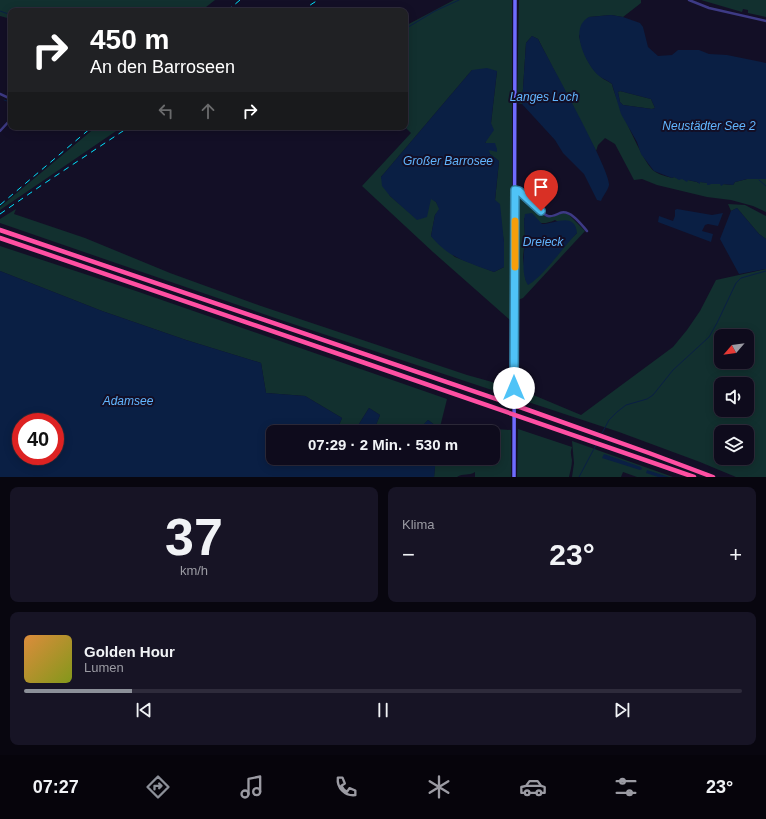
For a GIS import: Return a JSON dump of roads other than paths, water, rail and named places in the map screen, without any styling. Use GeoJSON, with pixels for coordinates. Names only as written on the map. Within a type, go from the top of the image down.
{"type":"FeatureCollection","features":[{"type":"Feature","properties":{"kind":"highway"},"geometry":{"type":"LineString","coordinates":[[0,230],[516,406],[713,477]]}},
{"type":"Feature","properties":{"kind":"highway"},"geometry":{"type":"LineString","coordinates":[[0,238],[694,477]]}},
{"type":"Feature","properties":{"kind":"street"},"geometry":{"type":"LineString","coordinates":[[514,477],[515,0]]}},
{"type":"Feature","properties":{"kind":"street"},"geometry":{"type":"LineString","coordinates":[[688,0],[706,8],[766,21]]}},
{"type":"Feature","properties":{"kind":"street"},"geometry":{"type":"LineString","coordinates":[[0,131],[8,122]]}},
{"type":"Feature","properties":{"kind":"street"},"geometry":{"type":"LineString","coordinates":[[515,190],[519,191],[546,216],[551,217],[567,212],[587,231]]}},
{"type":"Feature","properties":{"kind":"water","name":"Neustädter See 2"},"geometry":{"type":"Polygon","coordinates":[[[611,15],[623,17],[640,23],[643,27],[648,47],[658,56],[672,55],[678,50],[699,50],[709,54],[727,55],[766,63],[766,179],[747,179],[735,182],[733,185],[707,185],[707,183],[700,182],[700,184],[688,180],[687,182],[682,179],[679,180],[654,171],[641,154],[637,142],[621,114],[612,84],[601,78],[593,70],[584,55],[579,37],[580,29],[583,22],[589,17],[611,15]],[[620,91],[618,92],[620,102],[623,105],[652,109],[655,108],[651,99],[620,91]]]}},
{"type":"Feature","properties":{"kind":"water","name":"Langes Loch"},"geometry":{"type":"Polygon","coordinates":[[[532,36],[538,39],[600,159],[609,185],[601,201],[597,200],[584,174],[563,153],[555,140],[522,104],[526,43],[532,36]]]}},
{"type":"Feature","properties":{"kind":"water","name":"Großer Barrosee"},"geometry":{"type":"Polygon","coordinates":[[[487,68],[497,71],[491,123],[494,130],[485,143],[495,143],[497,149],[497,152],[489,150],[490,154],[499,161],[495,200],[500,204],[504,242],[504,267],[494,272],[452,255],[431,236],[435,215],[439,209],[436,202],[431,199],[427,217],[417,220],[390,196],[382,186],[381,177],[472,70],[487,68]]]}},
{"type":"Feature","properties":{"kind":"water"},"geometry":{"type":"Polygon","coordinates":[[[737,208],[759,234],[766,239],[766,269],[739,274],[720,239],[731,211],[737,208]]]}},
{"type":"Feature","properties":{"kind":"water"},"geometry":{"type":"Polygon","coordinates":[[[677,209],[712,215],[723,213],[718,226],[708,224],[705,225],[702,231],[713,234],[711,242],[658,222],[659,216],[673,221],[675,210],[677,209]]]}},
{"type":"Feature","properties":{"kind":"water","name":"Dreieck"},"geometry":{"type":"Polygon","coordinates":[[[532,213],[542,224],[568,220],[575,226],[577,233],[541,275],[528,285],[524,274],[524,220],[525,214],[532,213]]]}},
{"type":"Feature","properties":{"kind":"water","name":"Adamsee"},"geometry":{"type":"Polygon","coordinates":[[[0,271],[102,311],[186,340],[261,363],[266,393],[305,396],[342,418],[339,425],[266,425],[266,465],[435,465],[434,477],[0,477],[0,271]]]}},
{"type":"Feature","properties":{"kind":"water"},"geometry":{"type":"Polygon","coordinates":[[[369,408],[380,415],[376,425],[358,425],[369,408]]]}},
{"type":"Feature","properties":{"kind":"water"},"geometry":{"type":"Polygon","coordinates":[[[428,420],[435,425],[423,425],[428,420]]]}},
{"type":"Feature","properties":{"kind":"water"},"geometry":{"type":"Polygon","coordinates":[[[604,454],[641,467],[642,469],[640,470],[602,458],[604,454]]]}},
{"type":"Feature","properties":{"kind":"water"},"geometry":{"type":"Polygon","coordinates":[[[647,470],[669,477],[658,477],[646,473],[647,470]]]}},
{"type":"Feature","properties":{"kind":"waterway"},"geometry":{"type":"LineString","coordinates":[[408,27],[435,11],[459,0]]}},
{"type":"Feature","properties":{"kind":"waterway"},"geometry":{"type":"LineString","coordinates":[[0,11],[8,14]]}},
{"type":"Feature","properties":{"kind":"waterway"},"geometry":{"type":"LineString","coordinates":[[759,180],[766,186]]}},
{"type":"Feature","properties":{"kind":"waterway"},"geometry":{"type":"LineString","coordinates":[[602,433],[609,420],[626,405],[647,399],[653,395],[673,370],[709,337],[736,283],[741,278],[766,271]]}},
{"type":"Feature","properties":{"kind":"waterway"},"geometry":{"type":"LineString","coordinates":[[579,477],[596,445]]}},
{"type":"Feature","properties":{"kind":"railway"},"geometry":{"type":"LineString","coordinates":[[231,8],[240,0]]}},
{"type":"Feature","properties":{"kind":"railway"},"geometry":{"type":"LineString","coordinates":[[306,8],[318,0]]}},
{"type":"Feature","properties":{"kind":"railway"},"geometry":{"type":"LineString","coordinates":[[0,205],[88,130]]}},
{"type":"Feature","properties":{"kind":"railway"},"geometry":{"type":"LineString","coordinates":[[0,214],[124,130]]}}]}
